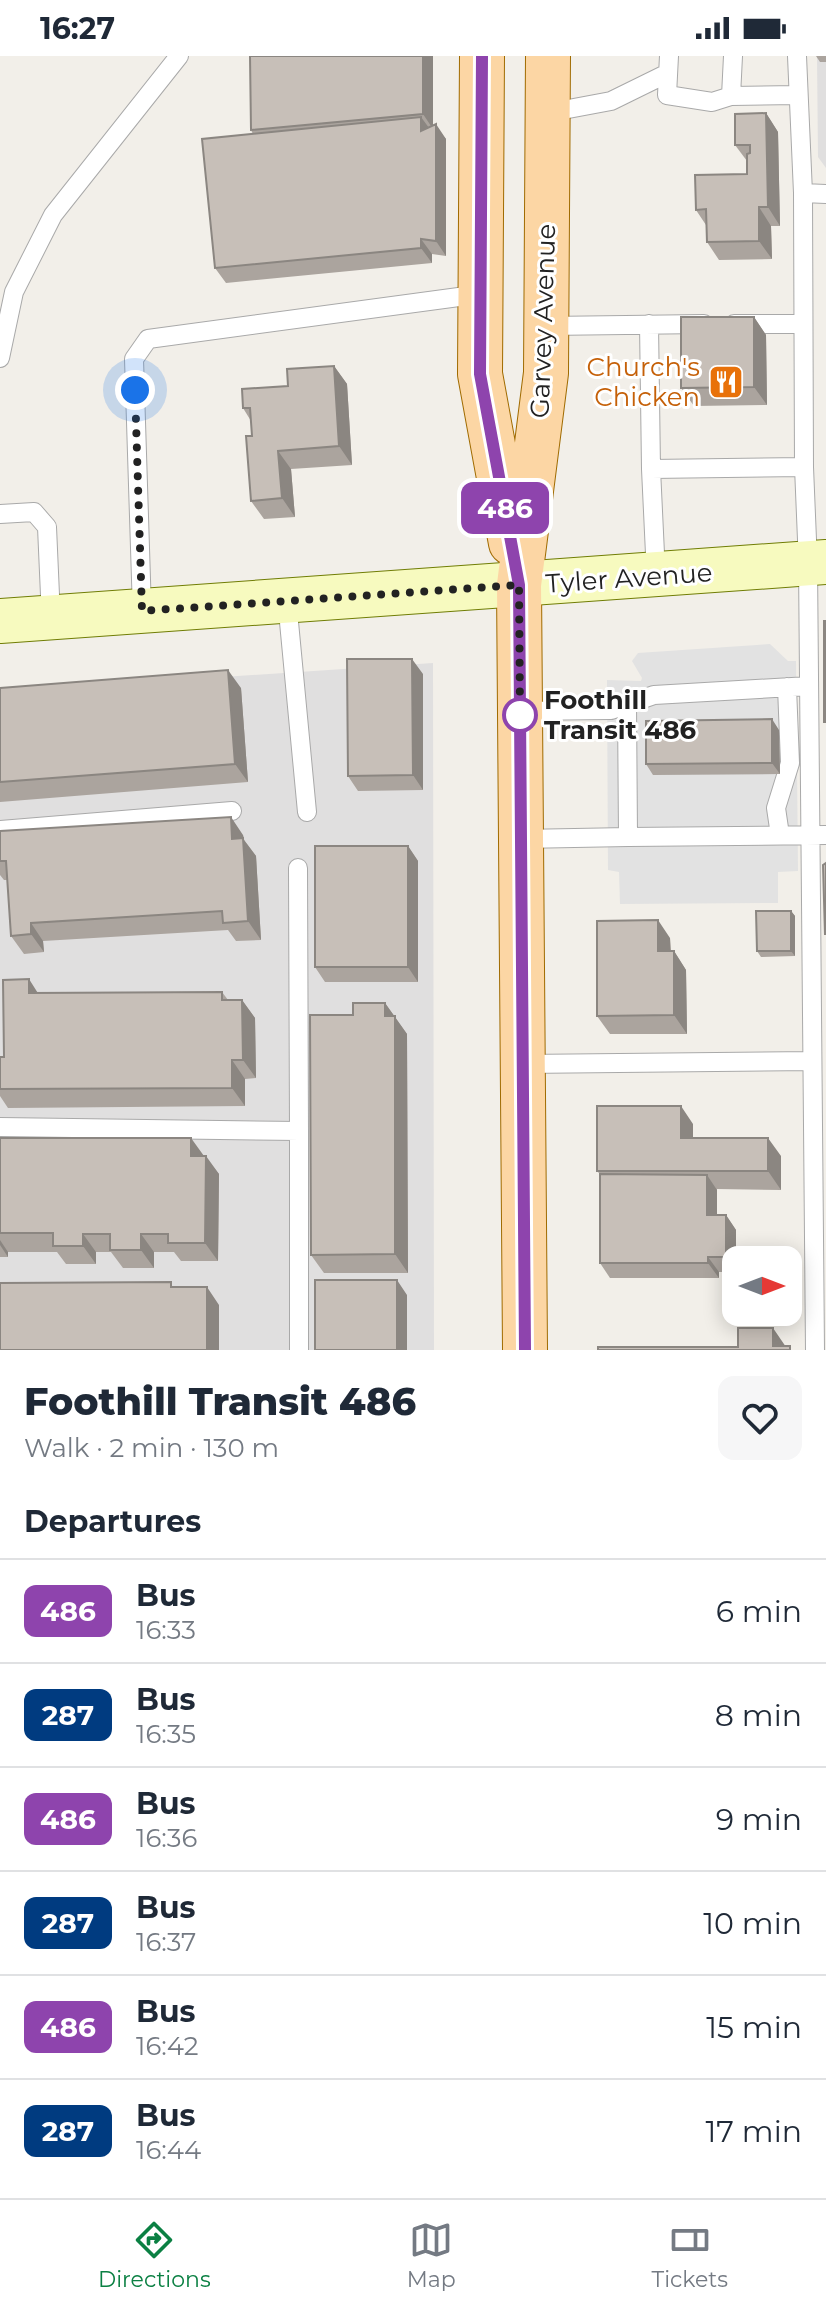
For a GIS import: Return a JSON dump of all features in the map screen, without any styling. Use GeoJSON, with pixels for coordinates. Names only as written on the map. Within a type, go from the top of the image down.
{"type":"FeatureCollection","features":[{"type":"Feature","properties":{"kind":"main road","name":"Garvey Avenue"},"geometry":{"type":"LineString","coordinates":[[482,56],[480,374],[519,585]]}},
{"type":"Feature","properties":{"kind":"main road","name":"Garvey Avenue"},"geometry":{"type":"LineString","coordinates":[[525,1350],[519,585],[546,373],[548,56]]}},
{"type":"Feature","properties":{"kind":"main road","name":"Tyler Avenue"},"geometry":{"type":"LineString","coordinates":[[0,621],[817,563]]}},
{"type":"Feature","properties":{"kind":"lane"},"geometry":{"type":"LineString","coordinates":[[0,358],[14,292],[53,215],[179,56]]}},
{"type":"Feature","properties":{"kind":"lane"},"geometry":{"type":"LineString","coordinates":[[731,96],[733,56]]}},
{"type":"Feature","properties":{"kind":"lane"},"geometry":{"type":"LineString","coordinates":[[797,56],[803,193],[804,467],[817,563],[809,686],[818,835],[812,1061],[815,1350]]}},
{"type":"Feature","properties":{"kind":"lane"},"geometry":{"type":"LineString","coordinates":[[547,113],[611,101],[668,65]]}},
{"type":"Feature","properties":{"kind":"lane"},"geometry":{"type":"LineString","coordinates":[[668,65],[667,95],[712,102],[731,96],[797,95]]}},
{"type":"Feature","properties":{"kind":"lane"},"geometry":{"type":"LineString","coordinates":[[803,193],[826,194]]}},
{"type":"Feature","properties":{"kind":"lane"},"geometry":{"type":"LineString","coordinates":[[142,611],[134,359],[148,339],[481,294]]}},
{"type":"Feature","properties":{"kind":"lane"},"geometry":{"type":"LineString","coordinates":[[649,324],[656,576]]}},
{"type":"Feature","properties":{"kind":"lane"},"geometry":{"type":"LineString","coordinates":[[547,326],[803,324]]}},
{"type":"Feature","properties":{"kind":"lane"},"geometry":{"type":"LineString","coordinates":[[651,469],[804,467]]}},
{"type":"Feature","properties":{"kind":"lane"},"geometry":{"type":"LineString","coordinates":[[0,514],[34,512],[47,527],[51,618]]}},
{"type":"Feature","properties":{"kind":"lane"},"geometry":{"type":"LineString","coordinates":[[287,601],[307,812]]}},
{"type":"Feature","properties":{"kind":"lane"},"geometry":{"type":"LineString","coordinates":[[520,711],[611,710],[654,695],[809,686]]}},
{"type":"Feature","properties":{"kind":"lane"},"geometry":{"type":"LineString","coordinates":[[780,835],[776,808],[790,763],[787,687]]}},
{"type":"Feature","properties":{"kind":"lane"},"geometry":{"type":"LineString","coordinates":[[627,704],[628,837]]}},
{"type":"Feature","properties":{"kind":"lane"},"geometry":{"type":"LineString","coordinates":[[0,830],[232,811]]}},
{"type":"Feature","properties":{"kind":"lane"},"geometry":{"type":"LineString","coordinates":[[521,839],[818,835]]}},
{"type":"Feature","properties":{"kind":"lane"},"geometry":{"type":"LineString","coordinates":[[298,868],[299,1350]]}},
{"type":"Feature","properties":{"kind":"lane"},"geometry":{"type":"LineString","coordinates":[[523,1064],[812,1061]]}},
{"type":"Feature","properties":{"kind":"lane"},"geometry":{"type":"LineString","coordinates":[[0,1127],[299,1131]]}},
{"type":"Feature","properties":{"kind":"shaded area"},"geometry":{"type":"Polygon","coordinates":[[[817,56],[826,56],[826,168],[818,157],[817,56]]]}},
{"type":"Feature","properties":{"kind":"shaded area"},"geometry":{"type":"Polygon","coordinates":[[[770,644],[788,661],[796,661],[798,871],[778,872],[778,903],[620,904],[619,872],[608,870],[607,680],[641,681],[632,661],[638,653],[770,644]]]}},
{"type":"Feature","properties":{"kind":"shaded area"},"geometry":{"type":"Polygon","coordinates":[[[433,663],[434,1350],[0,1350],[0,692],[433,663]]]}},
{"type":"Feature","properties":{"kind":"building"},"geometry":{"type":"Polygon","coordinates":[[[250,56],[423,56],[423,114],[251,130],[250,56]]]}},
{"type":"Feature","properties":{"kind":"building"},"geometry":{"type":"Polygon","coordinates":[[[766,113],[768,207],[759,207],[759,241],[707,242],[706,209],[696,210],[695,175],[747,174],[750,145],[735,145],[735,114],[766,113]]]}},
{"type":"Feature","properties":{"kind":"building"},"geometry":{"type":"Polygon","coordinates":[[[421,117],[421,131],[436,124],[436,241],[421,239],[421,248],[215,268],[202,139],[421,117]]]}},
{"type":"Feature","properties":{"kind":"building"},"geometry":{"type":"Polygon","coordinates":[[[681,317],[754,317],[754,387],[681,388],[681,317]]]}},
{"type":"Feature","properties":{"kind":"building"},"geometry":{"type":"Polygon","coordinates":[[[334,366],[339,446],[278,451],[282,498],[251,501],[246,436],[252,436],[250,408],[243,408],[242,389],[288,386],[287,369],[334,366]]]}},
{"type":"Feature","properties":{"kind":"building"},"geometry":{"type":"Polygon","coordinates":[[[826,621],[826,722],[824,722],[826,621]]]}},
{"type":"Feature","properties":{"kind":"building"},"geometry":{"type":"Polygon","coordinates":[[[347,659],[412,659],[413,775],[348,776],[347,659]]]}},
{"type":"Feature","properties":{"kind":"building"},"geometry":{"type":"Polygon","coordinates":[[[228,670],[235,764],[0,782],[0,688],[228,670]]]}},
{"type":"Feature","properties":{"kind":"building"},"geometry":{"type":"Polygon","coordinates":[[[772,719],[772,763],[646,764],[646,721],[772,719]]]}},
{"type":"Feature","properties":{"kind":"building"},"geometry":{"type":"Polygon","coordinates":[[[231,817],[232,839],[243,838],[248,921],[223,923],[222,911],[31,923],[31,934],[11,936],[6,861],[0,861],[0,831],[231,817]]]}},
{"type":"Feature","properties":{"kind":"building"},"geometry":{"type":"Polygon","coordinates":[[[315,846],[408,846],[408,967],[315,967],[315,846]]]}},
{"type":"Feature","properties":{"kind":"building"},"geometry":{"type":"Polygon","coordinates":[[[826,863],[826,934],[825,934],[823,865],[826,863]]]}},
{"type":"Feature","properties":{"kind":"building"},"geometry":{"type":"Polygon","coordinates":[[[756,911],[791,911],[791,951],[757,951],[756,911]]]}},
{"type":"Feature","properties":{"kind":"building"},"geometry":{"type":"Polygon","coordinates":[[[658,920],[658,951],[674,951],[674,1015],[597,1016],[597,921],[658,920]]]}},
{"type":"Feature","properties":{"kind":"building"},"geometry":{"type":"Polygon","coordinates":[[[29,979],[29,993],[222,992],[222,1000],[242,1000],[243,1060],[232,1060],[232,1088],[0,1089],[0,1057],[4,1057],[3,980],[29,979]]]}},
{"type":"Feature","properties":{"kind":"building"},"geometry":{"type":"Polygon","coordinates":[[[353,1003],[385,1003],[385,1016],[395,1016],[395,1254],[311,1255],[310,1015],[353,1015],[353,1003]]]}},
{"type":"Feature","properties":{"kind":"building"},"geometry":{"type":"Polygon","coordinates":[[[597,1106],[681,1106],[681,1138],[768,1138],[768,1171],[597,1171],[597,1106]]]}},
{"type":"Feature","properties":{"kind":"building"},"geometry":{"type":"Polygon","coordinates":[[[0,1138],[191,1138],[191,1156],[206,1156],[205,1243],[168,1243],[168,1234],[141,1234],[141,1250],[110,1250],[110,1234],[83,1234],[83,1246],[53,1246],[53,1233],[0,1233],[0,1138]]]}},
{"type":"Feature","properties":{"kind":"building"},"geometry":{"type":"Polygon","coordinates":[[[600,1174],[707,1175],[707,1215],[726,1215],[726,1246],[722,1246],[722,1257],[708,1257],[708,1263],[600,1263],[600,1174]]]}},
{"type":"Feature","properties":{"kind":"building"},"geometry":{"type":"Polygon","coordinates":[[[315,1280],[397,1280],[397,1350],[315,1350],[315,1280]]]}},
{"type":"Feature","properties":{"kind":"building"},"geometry":{"type":"Polygon","coordinates":[[[171,1282],[171,1287],[207,1287],[207,1350],[0,1350],[0,1283],[171,1282]]]}},
{"type":"Feature","properties":{"kind":"building"},"geometry":{"type":"Polygon","coordinates":[[[738,1328],[773,1328],[773,1346],[790,1346],[790,1350],[598,1350],[598,1347],[738,1347],[738,1328]]]}},
{"type":"Feature","properties":{"kind":"bus line","name":"486"},"geometry":{"type":"LineString","coordinates":[[482,56],[480,374],[519,585],[525,1350]]}},
{"type":"Feature","properties":{"kind":"place","name":"Church's Chicken"},"geometry":{"type":"Point","coordinates":[726,382]}},
{"type":"Feature","properties":{"kind":"place","name":"Foothill Transit 486"},"geometry":{"type":"Point","coordinates":[520,715]}},
{"type":"Feature","properties":{"kind":"route"},"geometry":{"type":"LineString","coordinates":[[135,390],[142,611],[519,585],[520,715]]}}]}
